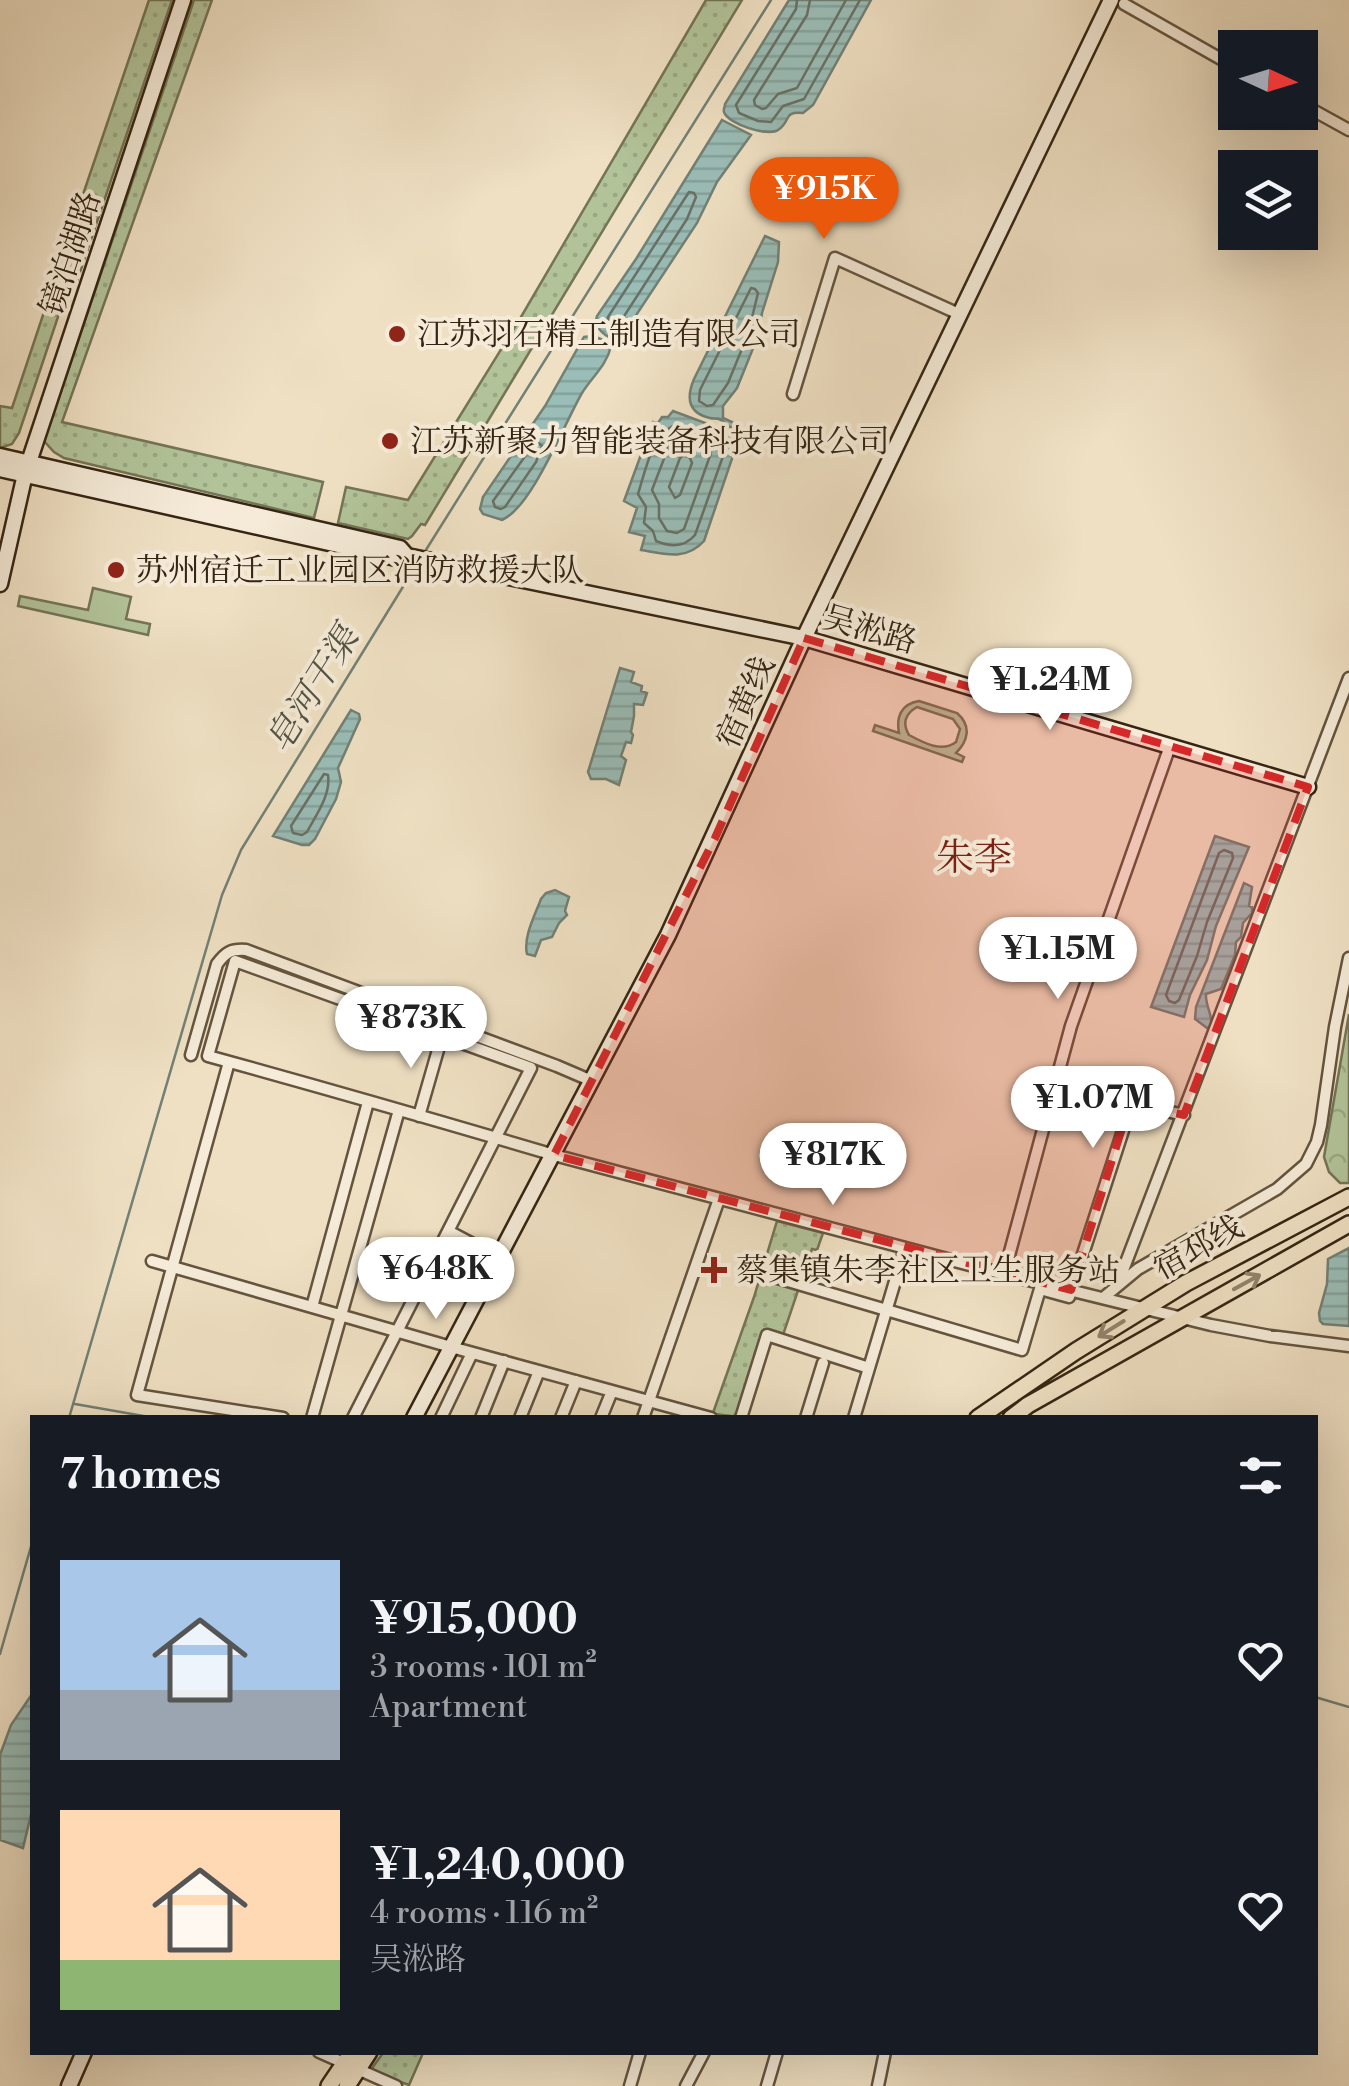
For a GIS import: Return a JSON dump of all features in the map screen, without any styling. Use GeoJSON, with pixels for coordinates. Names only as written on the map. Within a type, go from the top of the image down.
{"type":"FeatureCollection","features":[{"type":"Feature","properties":{"kind":"main road","name":"镜泊湖路"},"geometry":{"type":"LineString","coordinates":[[0,584],[27,468],[182,0]]}},
{"type":"Feature","properties":{"kind":"main road","name":"宿黄线"},"geometry":{"type":"LineString","coordinates":[[416,1415],[668,935],[959,314],[1117,2]]}},
{"type":"Feature","properties":{"kind":"main road","name":"吴淞路"},"geometry":{"type":"LineString","coordinates":[[0,456],[27,468],[396,558],[408,556],[804,638],[1308,787]]}},
{"type":"Feature","properties":{"kind":"main road","name":"吴淞路"},"geometry":{"type":"LineString","coordinates":[[0,468],[27,468]]}},
{"type":"Feature","properties":{"kind":"main road","name":"宿邳线"},"geometry":{"type":"LineString","coordinates":[[982,1415],[1186,1283],[1349,1197]]}},
{"type":"Feature","properties":{"kind":"main road","name":"宿邳线"},"geometry":{"type":"LineString","coordinates":[[1015,1415],[1349,1224]]}},
{"type":"Feature","properties":{"kind":"main road"},"geometry":{"type":"LineString","coordinates":[[69,2086],[83,2055]]}},
{"type":"Feature","properties":{"kind":"main road"},"geometry":{"type":"LineString","coordinates":[[329,2086],[351,2062]]}},
{"type":"Feature","properties":{"kind":"main road"},"geometry":{"type":"LineString","coordinates":[[347,2086],[351,2062]]}},
{"type":"Feature","properties":{"kind":"street"},"geometry":{"type":"LineString","coordinates":[[1117,2],[1218,58]]}},
{"type":"Feature","properties":{"kind":"street"},"geometry":{"type":"LineString","coordinates":[[1318,113],[1349,130]]}},
{"type":"Feature","properties":{"kind":"street"},"geometry":{"type":"LineString","coordinates":[[793,394],[835,258],[959,314]]}},
{"type":"Feature","properties":{"kind":"street"},"geometry":{"type":"LineString","coordinates":[[1117,1286],[1349,678]]}},
{"type":"Feature","properties":{"kind":"street"},"geometry":{"type":"LineString","coordinates":[[1004,1274],[1071,1026],[1170,746]]}},
{"type":"Feature","properties":{"kind":"street"},"geometry":{"type":"LineString","coordinates":[[191,1055],[217,964],[231,950],[246,950],[592,1081]]}},
{"type":"Feature","properties":{"kind":"street"},"geometry":{"type":"LineString","coordinates":[[1103,1298],[1138,1270],[1276,1190],[1306,1164],[1321,1125],[1334,1026],[1349,958]]}},
{"type":"Feature","properties":{"kind":"street"},"geometry":{"type":"LineString","coordinates":[[355,1415],[496,1138],[531,1068],[235,962],[208,1056],[368,1102],[399,1110],[496,1138],[554,1154],[1004,1274],[1182,1318],[1270,1336],[1349,1346]]}},
{"type":"Feature","properties":{"kind":"street"},"geometry":{"type":"LineString","coordinates":[[419,1116],[438,1021]]}},
{"type":"Feature","properties":{"kind":"street"},"geometry":{"type":"LineString","coordinates":[[230,1062],[137,1396],[263,1415]]}},
{"type":"Feature","properties":{"kind":"street"},"geometry":{"type":"LineString","coordinates":[[312,1308],[368,1102]]}},
{"type":"Feature","properties":{"kind":"street"},"geometry":{"type":"LineString","coordinates":[[771,1276],[1022,1350],[1040,1290],[1069,1298],[1131,1106],[1184,1115]]}},
{"type":"Feature","properties":{"kind":"street"},"geometry":{"type":"LineString","coordinates":[[313,1415],[399,1110]]}},
{"type":"Feature","properties":{"kind":"street"},"geometry":{"type":"LineString","coordinates":[[644,1415],[719,1199]]}},
{"type":"Feature","properties":{"kind":"street"},"geometry":{"type":"LineString","coordinates":[[448,1231],[499,1258]]}},
{"type":"Feature","properties":{"kind":"street"},"geometry":{"type":"LineString","coordinates":[[855,1415],[905,1248]]}},
{"type":"Feature","properties":{"kind":"street"},"geometry":{"type":"LineString","coordinates":[[152,1262],[650,1401],[681,1414]]}},
{"type":"Feature","properties":{"kind":"street"},"geometry":{"type":"LineString","coordinates":[[742,1415],[767,1335],[869,1368]]}},
{"type":"Feature","properties":{"kind":"street"},"geometry":{"type":"LineString","coordinates":[[442,1415],[472,1353]]}},
{"type":"Feature","properties":{"kind":"street"},"geometry":{"type":"LineString","coordinates":[[482,1415],[504,1362]]}},
{"type":"Feature","properties":{"kind":"street"},"geometry":{"type":"LineString","coordinates":[[807,1415],[823,1363]]}},
{"type":"Feature","properties":{"kind":"street"},"geometry":{"type":"LineString","coordinates":[[521,1415],[538,1371]]}},
{"type":"Feature","properties":{"kind":"street"},"geometry":{"type":"LineString","coordinates":[[562,1415],[576,1381]]}},
{"type":"Feature","properties":{"kind":"street"},"geometry":{"type":"LineString","coordinates":[[602,1415],[612,1391]]}},
{"type":"Feature","properties":{"kind":"street"},"geometry":{"type":"LineString","coordinates":[[630,2086],[639,2055]]}},
{"type":"Feature","properties":{"kind":"street"},"geometry":{"type":"LineString","coordinates":[[686,2086],[702,2055]]}},
{"type":"Feature","properties":{"kind":"street"},"geometry":{"type":"LineString","coordinates":[[767,2086],[776,2055]]}},
{"type":"Feature","properties":{"kind":"street"},"geometry":{"type":"LineString","coordinates":[[878,2086],[884,2055]]}},
{"type":"Feature","properties":{"kind":"street"},"geometry":{"type":"LineString","coordinates":[[351,2062],[396,2086]]}},
{"type":"Feature","properties":{"kind":"highlighted area"},"geometry":{"type":"Polygon","coordinates":[[[804,638],[1308,787],[1184,1115],[1130,1103],[1071,1290],[554,1155],[715,838],[804,638]]]}},
{"type":"Feature","properties":{"kind":"green space"},"geometry":{"type":"Polygon","coordinates":[[[149,0],[172,0],[76,284],[55,277],[149,0]]]}},
{"type":"Feature","properties":{"kind":"green space"},"geometry":{"type":"Polygon","coordinates":[[[194,0],[212,0],[62,422],[323,482],[314,518],[64,458],[44,441],[194,0]]]}},
{"type":"Feature","properties":{"kind":"green space"},"geometry":{"type":"Polygon","coordinates":[[[706,0],[742,0],[425,525],[421,524],[408,539],[338,523],[346,487],[408,500],[521,317],[706,0]]]}},
{"type":"Feature","properties":{"kind":"green space"},"geometry":{"type":"Polygon","coordinates":[[[48,300],[62,305],[19,433],[12,444],[0,448],[0,406],[12,408],[48,300]]]}},
{"type":"Feature","properties":{"kind":"green space"},"geometry":{"type":"Polygon","coordinates":[[[93,588],[131,597],[126,619],[150,624],[148,635],[18,606],[20,596],[88,610],[93,588]]]}},
{"type":"Feature","properties":{"kind":"green space"},"geometry":{"type":"Polygon","coordinates":[[[919,701],[962,718],[967,733],[956,753],[964,757],[962,762],[873,731],[875,725],[899,733],[901,712],[919,701]],[[917,707],[905,723],[909,735],[945,747],[956,742],[960,729],[953,719],[917,707]]]}},
{"type":"Feature","properties":{"kind":"green space"},"geometry":{"type":"Polygon","coordinates":[[[1349,1014],[1349,1183],[1340,1183],[1329,1172],[1324,1157],[1349,1014]]]}},
{"type":"Feature","properties":{"kind":"green space"},"geometry":{"type":"Polygon","coordinates":[[[777,1221],[823,1233],[817,1250],[812,1249],[782,1338],[765,1333],[739,1415],[715,1414],[713,1413],[777,1221]]]}},
{"type":"Feature","properties":{"kind":"green space"},"geometry":{"type":"Polygon","coordinates":[[[382,2055],[422,2055],[409,2085],[370,2071],[382,2055]]]}},
{"type":"Feature","properties":{"kind":"water"},"geometry":{"type":"Polygon","coordinates":[[[789,0],[871,0],[813,105],[803,113],[790,115],[773,132],[749,128],[727,117],[725,104],[789,0]]]}},
{"type":"Feature","properties":{"kind":"water"},"geometry":{"type":"Polygon","coordinates":[[[722,120],[751,135],[717,182],[697,223],[623,335],[619,340],[610,338],[599,329],[597,316],[722,120]]]}},
{"type":"Feature","properties":{"kind":"water"},"geometry":{"type":"Polygon","coordinates":[[[765,236],[779,242],[778,262],[758,336],[737,388],[723,406],[723,418],[734,423],[733,429],[719,419],[697,412],[691,404],[690,392],[765,236]]]}},
{"type":"Feature","properties":{"kind":"water"},"geometry":{"type":"Polygon","coordinates":[[[593,336],[611,346],[609,353],[582,393],[536,482],[525,499],[502,520],[483,514],[483,497],[545,406],[584,337],[593,336]]]}},
{"type":"Feature","properties":{"kind":"water"},"geometry":{"type":"Polygon","coordinates":[[[673,411],[732,433],[737,444],[704,541],[682,554],[641,550],[645,536],[629,532],[637,508],[624,501],[653,422],[658,423],[673,411]]]}},
{"type":"Feature","properties":{"kind":"water"},"geometry":{"type":"Polygon","coordinates":[[[620,668],[634,672],[631,682],[647,693],[643,705],[634,704],[633,735],[621,756],[626,760],[619,785],[606,779],[591,779],[588,772],[620,668]]]}},
{"type":"Feature","properties":{"kind":"water"},"geometry":{"type":"Polygon","coordinates":[[[351,710],[360,719],[338,768],[341,782],[336,799],[315,839],[302,845],[273,836],[351,710]]]}},
{"type":"Feature","properties":{"kind":"water"},"geometry":{"type":"Polygon","coordinates":[[[1215,836],[1249,847],[1184,1017],[1151,1007],[1215,836]]]}},
{"type":"Feature","properties":{"kind":"water"},"geometry":{"type":"Polygon","coordinates":[[[1244,883],[1252,887],[1252,913],[1243,923],[1221,989],[1206,994],[1211,1022],[1207,1028],[1195,1019],[1196,1007],[1244,883]]]}},
{"type":"Feature","properties":{"kind":"water"},"geometry":{"type":"Polygon","coordinates":[[[555,890],[569,897],[567,915],[552,937],[541,940],[535,956],[527,954],[528,933],[541,899],[555,890]]]}},
{"type":"Feature","properties":{"kind":"water"},"geometry":{"type":"Polygon","coordinates":[[[1349,1248],[1349,1326],[1323,1324],[1319,1313],[1327,1284],[1328,1259],[1349,1248]]]}},
{"type":"Feature","properties":{"kind":"water"},"geometry":{"type":"Polygon","coordinates":[[[30,1697],[30,1818],[23,1848],[0,1840],[0,1755],[11,1725],[30,1697]]]}},
{"type":"Feature","properties":{"kind":"waterway","name":"皂河干渠"},"geometry":{"type":"LineString","coordinates":[[424,553],[771,0]]}},
{"type":"Feature","properties":{"kind":"waterway","name":"皂河干渠"},"geometry":{"type":"LineString","coordinates":[[70,1415],[222,895],[241,850],[417,564]]}},
{"type":"Feature","properties":{"kind":"waterway"},"geometry":{"type":"LineString","coordinates":[[75,1404],[138,1415]]}},
{"type":"Feature","properties":{"kind":"waterway","name":"皂河干渠"},"geometry":{"type":"LineString","coordinates":[[0,1654],[30,1550]]}},
{"type":"Feature","properties":{"kind":"waterway"},"geometry":{"type":"LineString","coordinates":[[1318,1698],[1349,1707]]}},
{"type":"Feature","properties":{"kind":"place","name":"江苏羽石精工制造有限公司"},"geometry":{"type":"Point","coordinates":[397,334]}},
{"type":"Feature","properties":{"kind":"place","name":"江苏新聚力智能装备科技有限公司"},"geometry":{"type":"Point","coordinates":[390,441]}},
{"type":"Feature","properties":{"kind":"place","name":"苏州宿迁工业园区消防救援大队"},"geometry":{"type":"Point","coordinates":[116,570]}},
{"type":"Feature","properties":{"kind":"place","name":"蔡集镇朱李社区卫生服务站"},"geometry":{"type":"Point","coordinates":[714,1270]}},
{"type":"Feature","properties":{"kind":"district","name":"朱李"},"geometry":{"type":"Point","coordinates":[974,857]}}]}
